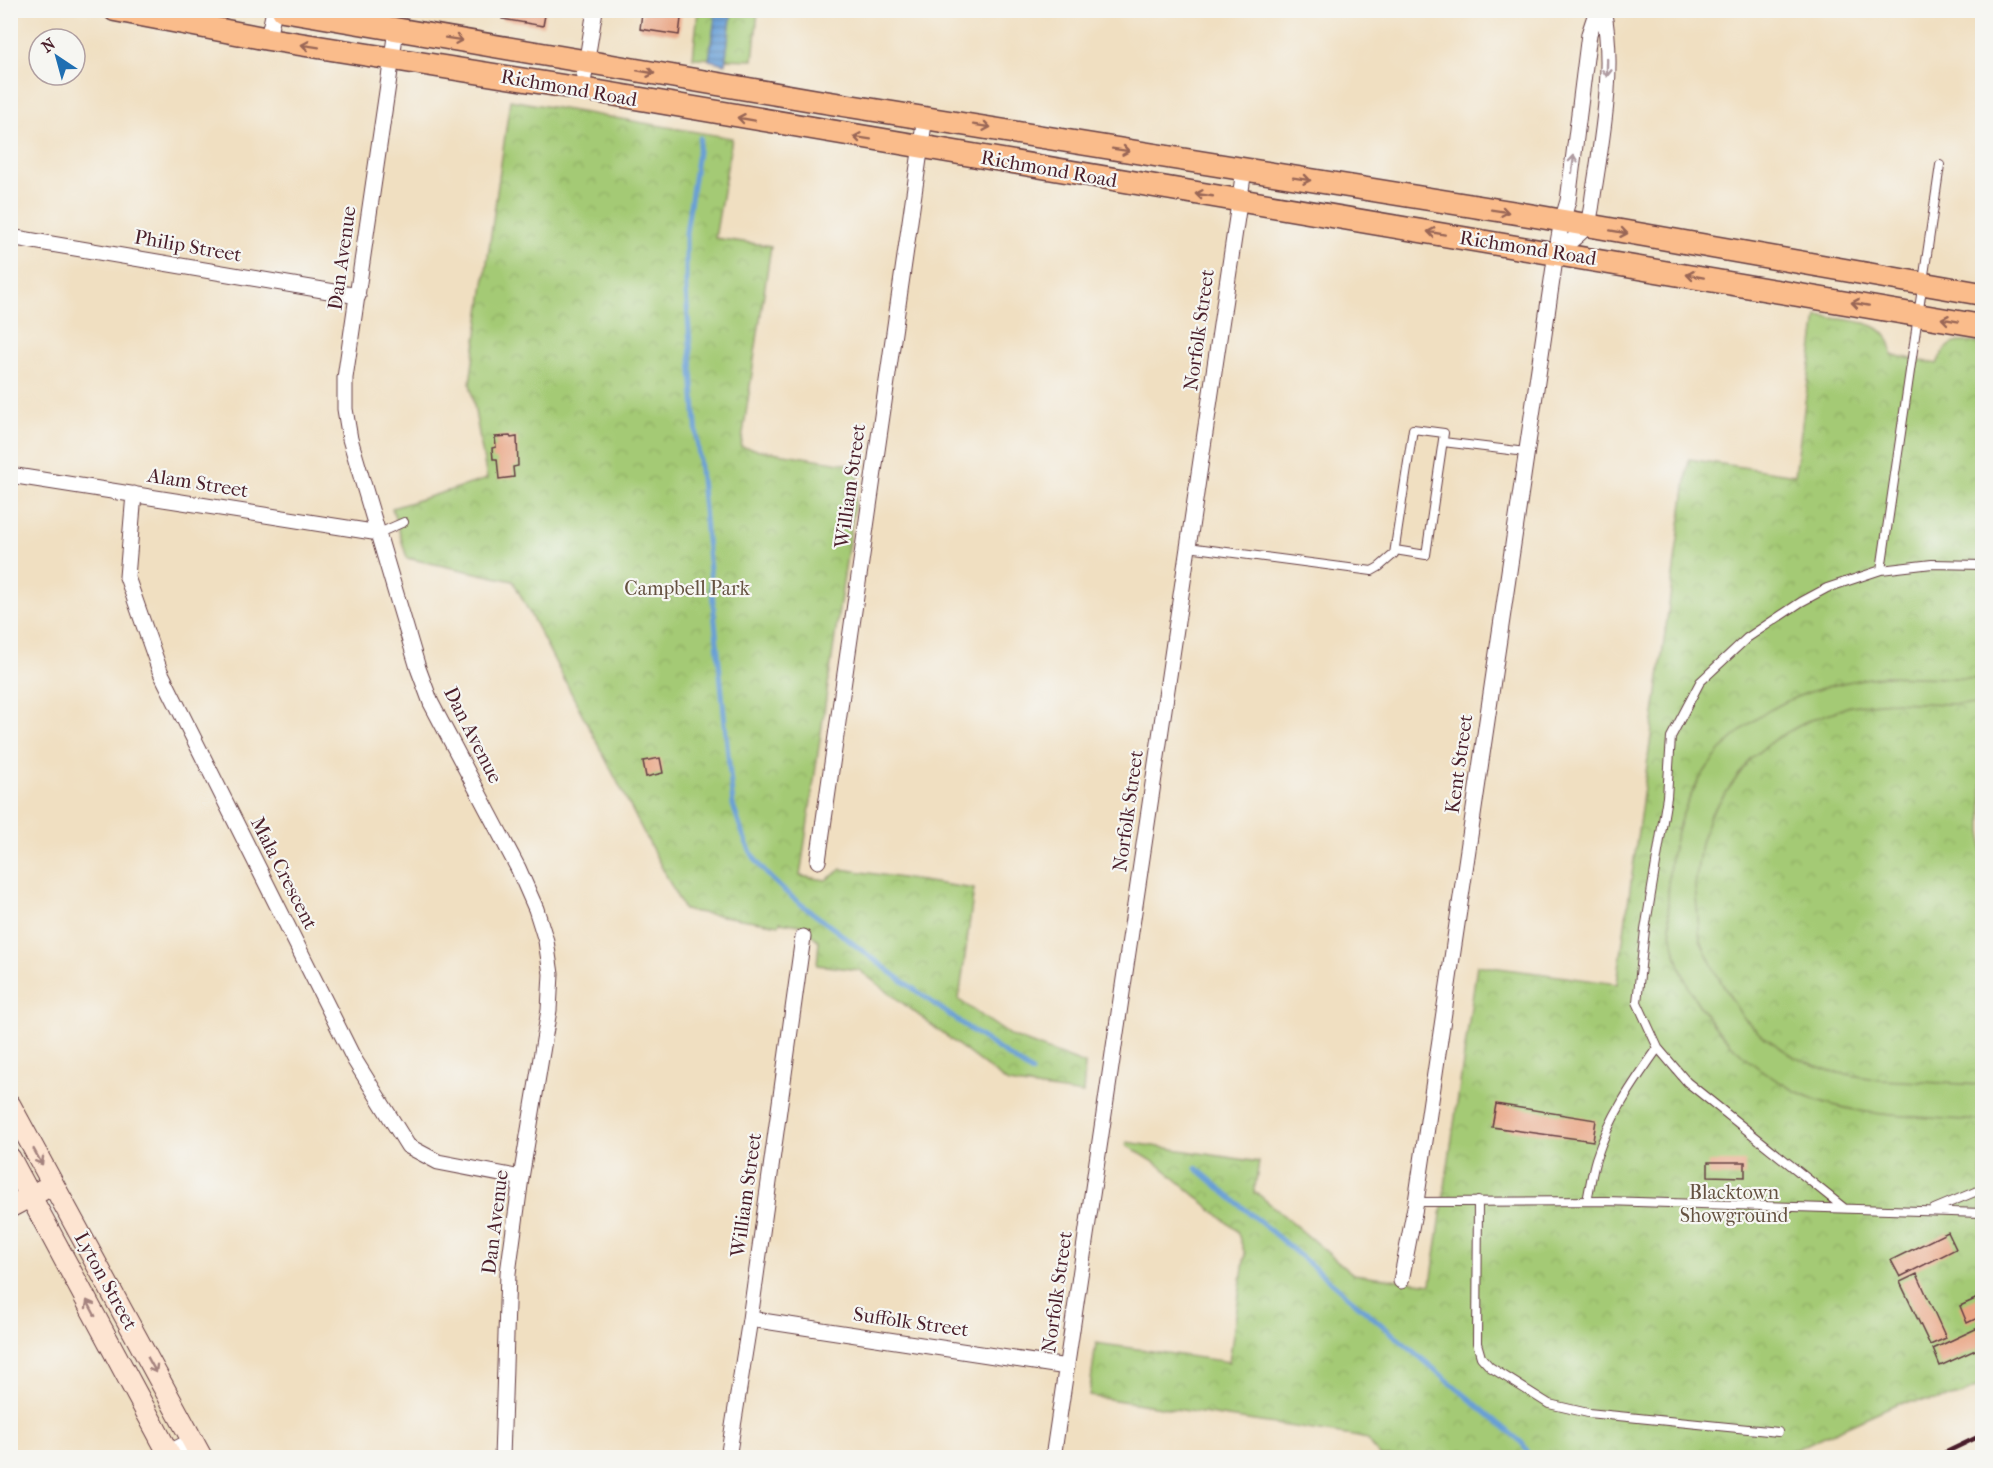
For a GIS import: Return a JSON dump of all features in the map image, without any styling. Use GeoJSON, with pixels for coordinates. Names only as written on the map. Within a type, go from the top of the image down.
{"type":"FeatureCollection","features":[{"type":"Feature","properties":{"kind":"main road","name":"Richmond Road"},"geometry":{"type":"LineString","coordinates":[[115,10],[268,39],[1983,326]]}},
{"type":"Feature","properties":{"kind":"main road","name":"Richmond Road"},"geometry":{"type":"LineString","coordinates":[[283,10],[1983,294]]}},
{"type":"Feature","properties":{"kind":"main road","name":"Lyton Street"},"geometry":{"type":"LineString","coordinates":[[10,1105],[198,1449]]}},
{"type":"Feature","properties":{"kind":"main road","name":"Lyton Street"},"geometry":{"type":"LineString","coordinates":[[11,1167],[31,1196],[166,1456]]}},
{"type":"Feature","properties":{"kind":"main road"},"geometry":{"type":"LineString","coordinates":[[10,1207],[54,1185]]}},
{"type":"Feature","properties":{"kind":"street"},"geometry":{"type":"LineString","coordinates":[[268,39],[274,10]]}},
{"type":"Feature","properties":{"kind":"street"},"geometry":{"type":"LineString","coordinates":[[582,90],[595,10]]}},
{"type":"Feature","properties":{"kind":"street","name":"Kent Street"},"geometry":{"type":"LineString","coordinates":[[1401,1281],[1416,1202],[1556,253],[1568,201],[1589,34],[1597,10]]}},
{"type":"Feature","properties":{"kind":"street"},"geometry":{"type":"LineString","coordinates":[[1556,253],[1586,226],[1602,142],[1608,34],[1603,10]]}},
{"type":"Feature","properties":{"kind":"street","name":"Dan Avenue"},"geometry":{"type":"LineString","coordinates":[[396,30],[345,378],[345,409],[350,439],[418,668],[431,703],[519,868],[546,941],[551,974],[549,1010],[521,1178],[508,1274],[502,1458]]}},
{"type":"Feature","properties":{"kind":"street","name":"William Street"},"geometry":{"type":"LineString","coordinates":[[818,861],[925,117]]}},
{"type":"Feature","properties":{"kind":"street","name":"Norfolk Street"},"geometry":{"type":"LineString","coordinates":[[1053,1458],[1244,170]]}},
{"type":"Feature","properties":{"kind":"street","name":"Philip Street"},"geometry":{"type":"LineString","coordinates":[[10,237],[358,296]]}},
{"type":"Feature","properties":{"kind":"street","name":"Alam Street"},"geometry":{"type":"LineString","coordinates":[[10,475],[379,533]]}},
{"type":"Feature","properties":{"kind":"street","name":"Mala Crescent"},"geometry":{"type":"LineString","coordinates":[[134,494],[127,577],[160,671],[354,1059],[408,1146],[438,1162],[521,1178]]}},
{"type":"Feature","properties":{"kind":"street","name":"William Street"},"geometry":{"type":"LineString","coordinates":[[728,1458],[750,1319],[803,937]]}},
{"type":"Feature","properties":{"kind":"street","name":"Suffolk Street"},"geometry":{"type":"LineString","coordinates":[[750,1319],[1067,1367]]}},
{"type":"Feature","properties":{"kind":"street"},"geometry":{"type":"LineString","coordinates":[[166,1456],[198,1449]]}},
{"type":"Feature","properties":{"kind":"lane"},"geometry":{"type":"LineString","coordinates":[[1881,570],[1940,165]]}},
{"type":"Feature","properties":{"kind":"lane"},"geometry":{"type":"LineString","coordinates":[[1188,546],[1372,571],[1390,559],[1395,550],[1413,429],[1444,433],[1426,555],[1395,550]]}},
{"type":"Feature","properties":{"kind":"lane"},"geometry":{"type":"LineString","coordinates":[[1443,442],[1526,452]]}},
{"type":"Feature","properties":{"kind":"lane"},"geometry":{"type":"LineString","coordinates":[[379,533],[404,522]]}},
{"type":"Feature","properties":{"kind":"lane"},"geometry":{"type":"LineString","coordinates":[[1844,1208],[1688,1082],[1658,1048],[1637,1002],[1645,930],[1667,797],[1671,737],[1700,682],[1747,638],[1801,602],[1827,588],[1881,570],[1932,564],[1983,565]]}},
{"type":"Feature","properties":{"kind":"lane"},"geometry":{"type":"LineString","coordinates":[[1587,1201],[1595,1161],[1607,1130],[1626,1094],[1658,1048]]}},
{"type":"Feature","properties":{"kind":"lane"},"geometry":{"type":"LineString","coordinates":[[1930,1211],[1983,1189]]}},
{"type":"Feature","properties":{"kind":"lane"},"geometry":{"type":"LineString","coordinates":[[1478,1201],[1477,1343],[1481,1357],[1490,1367],[1549,1404],[1588,1413],[1778,1432]]}},
{"type":"Feature","properties":{"kind":"lane"},"geometry":{"type":"LineString","coordinates":[[1416,1202],[1587,1201],[1983,1214]]}},
{"type":"Feature","properties":{"kind":"green space"},"geometry":{"type":"Polygon","coordinates":[[[698,11],[758,11],[753,60],[693,58],[698,11]]]}},
{"type":"Feature","properties":{"kind":"green space","name":"Campbell Park"},"geometry":{"type":"Polygon","coordinates":[[[510,100],[732,138],[715,238],[771,246],[741,447],[860,466],[800,876],[826,880],[842,869],[974,889],[959,1000],[1011,1036],[1085,1064],[1083,1094],[1008,1083],[859,970],[817,965],[819,941],[800,925],[780,922],[779,925],[684,910],[513,581],[407,558],[392,508],[487,479],[470,383],[510,100]]]}},
{"type":"Feature","properties":{"kind":"green space","name":"Blacktown Showground"},"geometry":{"type":"Polygon","coordinates":[[[1817,316],[1865,323],[1875,327],[1890,343],[1892,355],[1937,364],[1945,350],[1955,343],[1982,344],[1982,1385],[1963,1394],[1939,1400],[1898,1403],[1776,1458],[1380,1457],[1367,1439],[1353,1436],[1089,1396],[1096,1343],[1229,1362],[1245,1254],[1237,1231],[1159,1165],[1126,1145],[1127,1142],[1259,1162],[1254,1193],[1353,1274],[1431,1284],[1477,965],[1617,984],[1689,459],[1795,475],[1817,316]]]}},
{"type":"Feature","properties":{"kind":"green space"},"geometry":{"type":"Polygon","coordinates":[[[1885,676],[1982,679],[1982,705],[1890,702],[1850,706],[1808,721],[1775,739],[1750,759],[1710,815],[1701,843],[1695,886],[1700,940],[1718,977],[1742,1016],[1761,1035],[1796,1058],[1833,1072],[1881,1080],[1982,1085],[1982,1121],[1858,1111],[1810,1097],[1774,1079],[1735,1048],[1703,1011],[1679,963],[1670,928],[1668,891],[1672,854],[1681,818],[1696,785],[1717,755],[1758,717],[1792,699],[1828,686],[1885,676]]]}},
{"type":"Feature","properties":{"kind":"water"},"geometry":{"type":"Polygon","coordinates":[[[716,11],[732,11],[725,64],[709,60],[716,11]]]}},
{"type":"Feature","properties":{"kind":"building"},"geometry":{"type":"Polygon","coordinates":[[[503,10],[546,10],[543,26],[502,19],[503,10]]]}},
{"type":"Feature","properties":{"kind":"building"},"geometry":{"type":"Polygon","coordinates":[[[645,10],[682,10],[679,35],[640,29],[642,13],[645,13],[645,10]]]}},
{"type":"Feature","properties":{"kind":"building"},"geometry":{"type":"Polygon","coordinates":[[[510,436],[511,438],[517,437],[518,466],[513,467],[514,477],[499,479],[497,459],[493,459],[492,448],[496,447],[495,437],[510,436]]]}},
{"type":"Feature","properties":{"kind":"building"},"geometry":{"type":"Polygon","coordinates":[[[660,758],[663,773],[646,777],[643,761],[660,758]]]}},
{"type":"Feature","properties":{"kind":"building"},"geometry":{"type":"Polygon","coordinates":[[[1496,1104],[1596,1120],[1593,1141],[1492,1127],[1496,1104]]]}},
{"type":"Feature","properties":{"kind":"building"},"geometry":{"type":"Polygon","coordinates":[[[1708,1162],[1745,1162],[1745,1177],[1708,1176],[1708,1162]]]}},
{"type":"Feature","properties":{"kind":"building"},"geometry":{"type":"Polygon","coordinates":[[[1948,1232],[1956,1249],[1900,1277],[1891,1260],[1948,1232]]]}},
{"type":"Feature","properties":{"kind":"building"},"geometry":{"type":"Polygon","coordinates":[[[1917,1274],[1946,1338],[1930,1345],[1900,1282],[1917,1274]]]}},
{"type":"Feature","properties":{"kind":"building"},"geometry":{"type":"Polygon","coordinates":[[[1982,1296],[1982,1316],[1967,1323],[1960,1306],[1982,1296]]]}},
{"type":"Feature","properties":{"kind":"building"},"geometry":{"type":"Polygon","coordinates":[[[1982,1326],[1982,1347],[1940,1366],[1933,1349],[1982,1326]]]}},
{"type":"Feature","properties":{"kind":"waterway"},"geometry":{"type":"LineString","coordinates":[[700,138],[686,233],[686,291],[697,438],[733,805],[741,829],[756,860],[787,893],[909,986],[1032,1072]]}},
{"type":"Feature","properties":{"kind":"waterway"},"geometry":{"type":"LineString","coordinates":[[1196,1168],[1523,1444],[1531,1458]]}},
{"type":"Feature","properties":{"kind":"railway"},"geometry":{"type":"LineString","coordinates":[[1934,1458],[1982,1435]]}},
{"type":"Feature","properties":{"kind":"railway"},"geometry":{"type":"LineString","coordinates":[[1971,1458],[1982,1452]]}}]}
